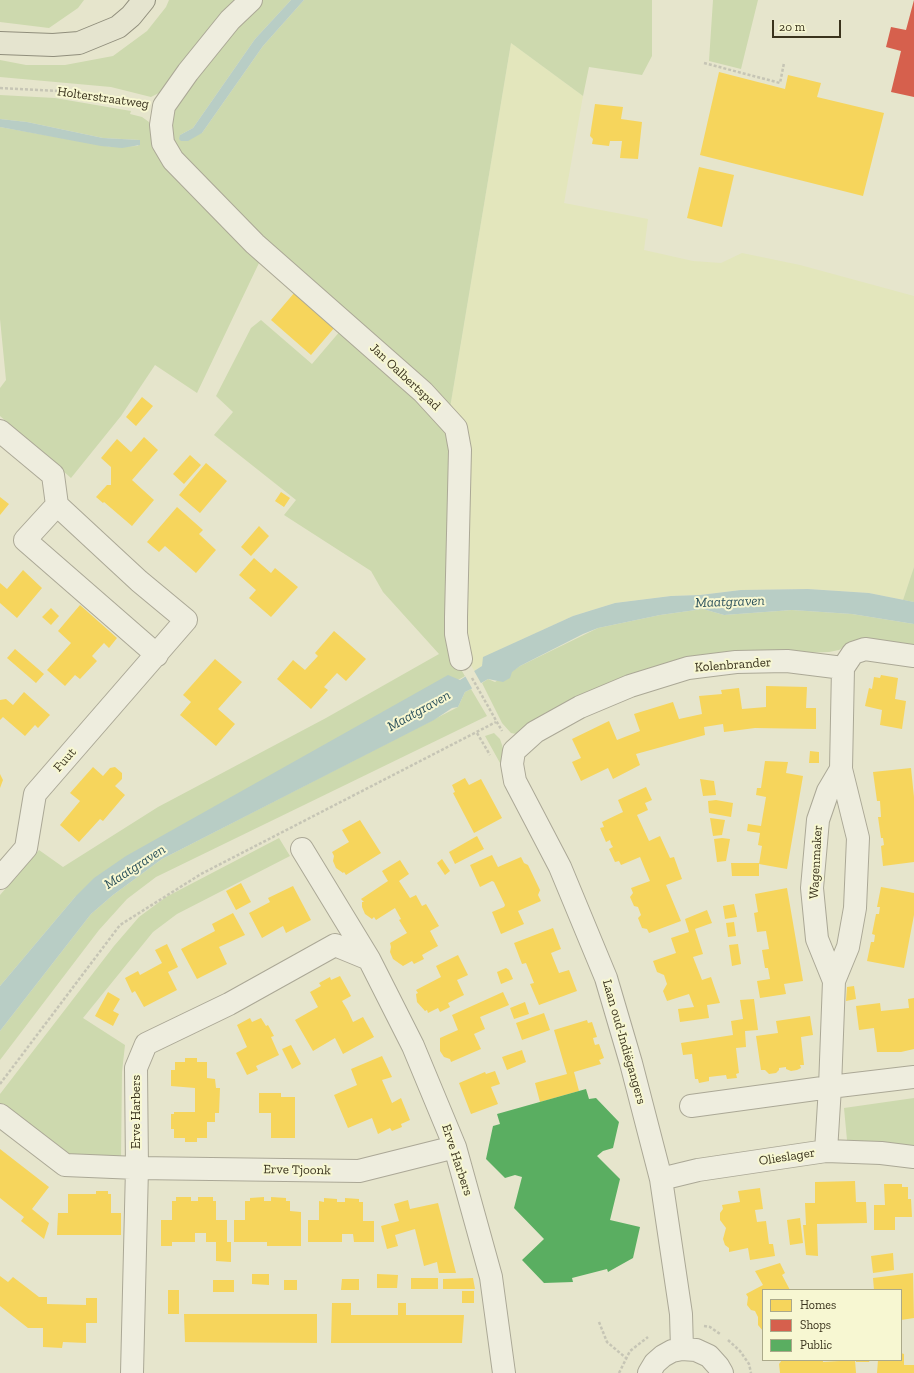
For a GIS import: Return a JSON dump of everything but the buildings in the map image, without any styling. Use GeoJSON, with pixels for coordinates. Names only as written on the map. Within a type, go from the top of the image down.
{"type":"FeatureCollection","features":[{"type":"Feature","properties":{"kind":"main road"},"geometry":{"type":"LineString","coordinates":[[0,43],[53,45],[79,43],[118,27],[131,16],[144,0]]}},
{"type":"Feature","properties":{"kind":"street","name":"Holterstraatweg"},"geometry":{"type":"LineString","coordinates":[[164,106],[188,72],[230,20],[251,0]]}},
{"type":"Feature","properties":{"kind":"street","name":"Jan Oalbertspad"},"geometry":{"type":"LineString","coordinates":[[164,106],[160,134],[167,152],[173,160],[208,198],[255,244],[423,392],[456,428],[460,444],[460,462],[456,634],[461,659]]}},
{"type":"Feature","properties":{"kind":"street"},"geometry":{"type":"LineString","coordinates":[[0,432],[52,475],[57,505],[25,540],[157,655]]}},
{"type":"Feature","properties":{"kind":"street","name":"Fuut"},"geometry":{"type":"LineString","coordinates":[[0,878],[26,848],[35,794],[186,620],[139,581],[57,505]]}},
{"type":"Feature","properties":{"kind":"street"},"geometry":{"type":"LineString","coordinates":[[843,668],[853,653],[865,649],[914,656]]}},
{"type":"Feature","properties":{"kind":"street","name":"Kolenbrander"},"geometry":{"type":"LineString","coordinates":[[514,751],[535,732],[580,707],[630,686],[688,668],[736,662],[787,661],[843,668]]}},
{"type":"Feature","properties":{"kind":"street","name":"Wagenmaker"},"geometry":{"type":"LineString","coordinates":[[830,1087],[834,981],[848,948],[854,914],[858,838],[841,769],[843,668]]}},
{"type":"Feature","properties":{"kind":"street","name":"Laan oud-Indiëgangers"},"geometry":{"type":"LineString","coordinates":[[514,751],[512,764],[515,781],[560,867],[606,978],[631,1063],[661,1179],[681,1314],[682,1349]]}},
{"type":"Feature","properties":{"kind":"street","name":"Wagenmaker"},"geometry":{"type":"LineString","coordinates":[[834,981],[818,939],[812,888],[818,820],[828,791],[841,769]]}},
{"type":"Feature","properties":{"kind":"street","name":"Erve Harbers"},"geometry":{"type":"LineString","coordinates":[[302,849],[369,959],[413,1046],[455,1147],[491,1276],[504,1373]]}},
{"type":"Feature","properties":{"kind":"street","name":"Erve Harbers"},"geometry":{"type":"LineString","coordinates":[[132,1373],[137,1168],[136,1068],[146,1044],[229,1004],[335,945],[369,959]]}},
{"type":"Feature","properties":{"kind":"street"},"geometry":{"type":"LineString","coordinates":[[691,1106],[914,1076]]}},
{"type":"Feature","properties":{"kind":"street"},"geometry":{"type":"LineString","coordinates":[[826,1151],[830,1087]]}},
{"type":"Feature","properties":{"kind":"street","name":"Erve Harbers"},"geometry":{"type":"LineString","coordinates":[[0,1115],[64,1165],[137,1168]]}},
{"type":"Feature","properties":{"kind":"street","name":"Erve Tjoonk"},"geometry":{"type":"LineString","coordinates":[[137,1168],[359,1171],[455,1147]]}},
{"type":"Feature","properties":{"kind":"street","name":"Olieslager"},"geometry":{"type":"LineString","coordinates":[[661,1179],[698,1170],[826,1151],[881,1153],[914,1157]]}},
{"type":"Feature","properties":{"kind":"street"},"geometry":{"type":"LineString","coordinates":[[649,1373],[655,1363],[663,1356],[672,1351],[682,1349],[696,1350],[708,1356],[718,1366],[722,1373]]}},
{"type":"Feature","properties":{"kind":"path"},"geometry":{"type":"LineString","coordinates":[[704,63],[780,83],[784,63]]}},
{"type":"Feature","properties":{"kind":"path","name":"Holterstraatweg"},"geometry":{"type":"LineString","coordinates":[[0,88],[59,91],[140,105],[164,106]]}},
{"type":"Feature","properties":{"kind":"path"},"geometry":{"type":"LineString","coordinates":[[0,1084],[120,925],[201,874],[496,722],[461,659]]}},
{"type":"Feature","properties":{"kind":"path"},"geometry":{"type":"LineString","coordinates":[[599,1322],[606,1342],[626,1358]]}},
{"type":"Feature","properties":{"kind":"green space"},"geometry":{"type":"Polygon","coordinates":[[[0,0],[84,0],[78,8],[49,28],[0,22],[0,0]]]}},
{"type":"Feature","properties":{"kind":"green space"},"geometry":{"type":"Polygon","coordinates":[[[169,0],[235,0],[180,65],[161,92],[151,97],[111,87],[0,77],[0,60],[26,65],[65,65],[113,56],[147,31],[166,7],[169,0]]]}},
{"type":"Feature","properties":{"kind":"green space"},"geometry":{"type":"Polygon","coordinates":[[[263,0],[291,0],[255,39],[193,128],[180,135],[202,133],[263,46],[304,0],[652,0],[652,56],[642,75],[589,67],[583,96],[511,43],[450,408],[276,252],[171,144],[169,114],[247,13],[263,0]]]}},
{"type":"Feature","properties":{"kind":"green space"},"geometry":{"type":"Polygon","coordinates":[[[713,0],[758,0],[741,69],[709,61],[713,0]]]}},
{"type":"Feature","properties":{"kind":"green space"},"geometry":{"type":"Polygon","coordinates":[[[511,43],[583,96],[564,203],[648,219],[644,250],[693,261],[721,263],[742,253],[800,265],[914,296],[914,567],[903,600],[869,593],[808,589],[741,590],[700,595],[671,596],[615,603],[573,616],[484,657],[482,666],[474,671],[466,654],[450,408],[511,43]]]}},
{"type":"Feature","properties":{"kind":"green space"},"geometry":{"type":"Polygon","coordinates":[[[0,95],[55,98],[131,111],[130,114],[142,117],[149,122],[153,137],[196,198],[259,263],[197,393],[155,365],[121,416],[71,478],[0,416],[0,388],[6,380],[0,319],[0,127],[112,147],[138,146],[140,140],[103,138],[27,122],[0,119],[0,95]]]}},
{"type":"Feature","properties":{"kind":"green space"},"geometry":{"type":"Polygon","coordinates":[[[261,320],[312,364],[341,330],[436,416],[450,438],[453,657],[465,676],[75,897],[0,986],[0,895],[39,850],[63,867],[158,807],[326,718],[439,654],[383,592],[371,571],[284,515],[296,500],[214,435],[233,412],[216,396],[251,328],[261,320]]]}},
{"type":"Feature","properties":{"kind":"green space"},"geometry":{"type":"Polygon","coordinates":[[[914,567],[914,602],[903,600],[914,567]]]}},
{"type":"Feature","properties":{"kind":"green space"},"geometry":{"type":"Polygon","coordinates":[[[703,609],[724,615],[792,610],[852,614],[914,624],[914,648],[867,639],[853,641],[839,650],[829,652],[689,657],[648,669],[584,694],[545,713],[516,734],[511,733],[502,723],[482,683],[488,679],[495,682],[520,666],[598,628],[660,615],[703,609]]]}},
{"type":"Feature","properties":{"kind":"green space"},"geometry":{"type":"Polygon","coordinates":[[[471,689],[487,716],[156,877],[127,899],[99,930],[0,1060],[0,1031],[91,914],[113,895],[162,859],[458,707],[465,692],[471,689]]]}},
{"type":"Feature","properties":{"kind":"green space"},"geometry":{"type":"Polygon","coordinates":[[[494,733],[500,739],[504,751],[505,772],[485,736],[494,733]]]}},
{"type":"Feature","properties":{"kind":"green space"},"geometry":{"type":"Polygon","coordinates":[[[279,838],[290,856],[177,914],[153,932],[83,1018],[125,1045],[122,1072],[121,1159],[63,1159],[0,1108],[0,1094],[114,946],[139,917],[166,897],[279,838]]]}},
{"type":"Feature","properties":{"kind":"green space"},"geometry":{"type":"Polygon","coordinates":[[[914,1098],[914,1151],[847,1140],[844,1108],[914,1098]]]}},
{"type":"Feature","properties":{"kind":"water"},"geometry":{"type":"Polygon","coordinates":[[[291,0],[304,0],[263,46],[202,133],[188,141],[181,141],[179,139],[180,135],[193,128],[255,39],[291,0]]]}},
{"type":"Feature","properties":{"kind":"water"},"geometry":{"type":"Polygon","coordinates":[[[0,119],[27,122],[103,138],[140,140],[140,145],[122,148],[101,146],[0,127],[0,119]]]}},
{"type":"Feature","properties":{"kind":"water","name":"Maatgraven"},"geometry":{"type":"Polygon","coordinates":[[[808,589],[869,593],[914,602],[914,624],[852,614],[792,610],[724,615],[703,609],[660,615],[598,628],[583,634],[520,666],[512,672],[510,678],[503,682],[488,679],[465,692],[458,707],[452,708],[434,720],[162,859],[113,895],[91,914],[0,1031],[0,986],[75,897],[94,878],[126,856],[448,675],[460,680],[482,666],[483,657],[573,616],[615,603],[671,596],[700,595],[741,590],[808,589]]]}},
{"type":"Feature","properties":{"kind":"pier"},"geometry":{"type":"Polygon","coordinates":[[[473,669],[482,685],[473,690],[464,674],[473,669]]]}}]}
